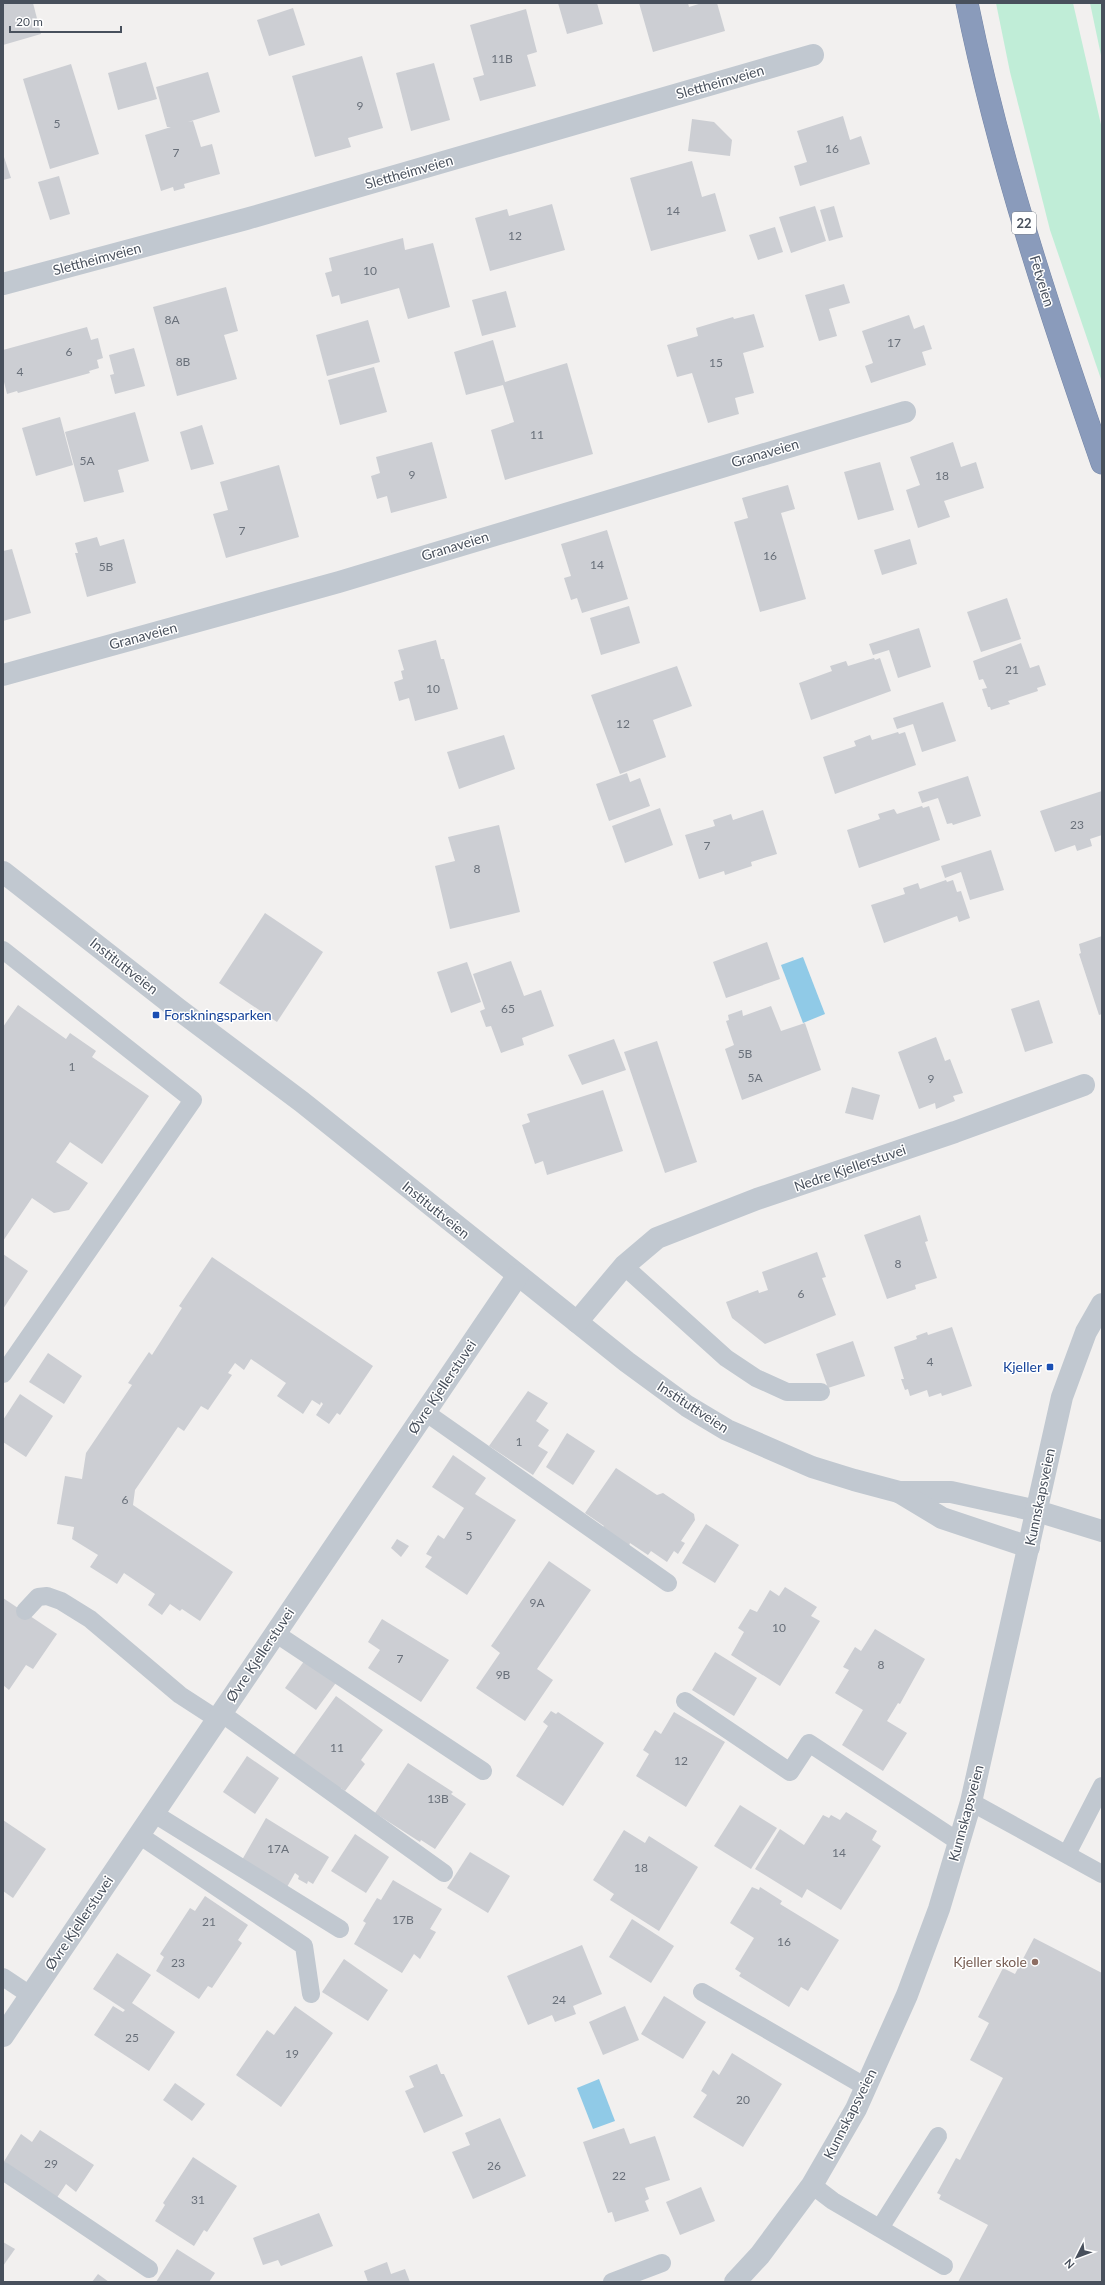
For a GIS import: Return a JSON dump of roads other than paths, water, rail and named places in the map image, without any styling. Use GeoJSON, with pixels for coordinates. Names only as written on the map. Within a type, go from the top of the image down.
{"type":"FeatureCollection","features":[{"type":"Feature","properties":{"kind":"highway","name":"Fetveien"},"geometry":{"type":"LineString","coordinates":[[967,3],[1008,170],[1068,365],[1098,443],[1102,463]]}},
{"type":"Feature","properties":{"kind":"street","name":"Slettheimveien"},"geometry":{"type":"LineString","coordinates":[[3,284],[246,219],[813,55]]}},
{"type":"Feature","properties":{"kind":"street","name":"Granaveien"},"geometry":{"type":"LineString","coordinates":[[3,675],[339,582],[905,412]]}},
{"type":"Feature","properties":{"kind":"street","name":"Instituttveien"},"geometry":{"type":"LineString","coordinates":[[3,872],[178,1009],[302,1102],[577,1322],[668,1392],[727,1430],[812,1467],[899,1492],[942,1518],[1029,1547]]}},
{"type":"Feature","properties":{"kind":"street","name":"Nedre Kjellerstuvei"},"geometry":{"type":"LineString","coordinates":[[577,1322],[624,1266],[657,1238],[757,1200],[955,1132],[1084,1085]]}},
{"type":"Feature","properties":{"kind":"street","name":"Øvre Kjellerstuvei"},"geometry":{"type":"LineString","coordinates":[[3,2036],[518,1275]]}},
{"type":"Feature","properties":{"kind":"street","name":"Kunnskapsveien"},"geometry":{"type":"LineString","coordinates":[[735,2282],[760,2255],[812,2185],[856,2109],[907,1995],[939,1909],[971,1802],[1062,1397],[1086,1332],[1102,1304]]}},
{"type":"Feature","properties":{"kind":"street","name":"Instituttveien"},"geometry":{"type":"LineString","coordinates":[[899,1492],[951,1492],[1037,1511]]}},
{"type":"Feature","properties":{"kind":"street"},"geometry":{"type":"LineString","coordinates":[[1037,1511],[1102,1531]]}},
{"type":"Feature","properties":{"kind":"lane"},"geometry":{"type":"LineString","coordinates":[[3,950],[193,1100],[3,1374]]}},
{"type":"Feature","properties":{"kind":"lane"},"geometry":{"type":"LineString","coordinates":[[624,1266],[726,1358],[756,1378],[787,1392],[821,1392]]}},
{"type":"Feature","properties":{"kind":"lane"},"geometry":{"type":"LineString","coordinates":[[425,1412],[668,1584]]}},
{"type":"Feature","properties":{"kind":"lane"},"geometry":{"type":"LineString","coordinates":[[25,1610],[38,1597],[47,1596],[61,1601],[90,1620],[180,1695],[219,1716],[444,1873]]}},
{"type":"Feature","properties":{"kind":"lane"},"geometry":{"type":"LineString","coordinates":[[275,1633],[483,1771]]}},
{"type":"Feature","properties":{"kind":"lane"},"geometry":{"type":"LineString","coordinates":[[685,1700],[790,1772],[809,1743],[959,1842]]}},
{"type":"Feature","properties":{"kind":"lane"},"geometry":{"type":"LineString","coordinates":[[1066,1854],[1102,1786]]}},
{"type":"Feature","properties":{"kind":"lane"},"geometry":{"type":"LineString","coordinates":[[971,1802],[1102,1874]]}},
{"type":"Feature","properties":{"kind":"lane"},"geometry":{"type":"LineString","coordinates":[[154,1813],[340,1929]]}},
{"type":"Feature","properties":{"kind":"lane"},"geometry":{"type":"LineString","coordinates":[[139,1835],[304,1946],[312,1994]]}},
{"type":"Feature","properties":{"kind":"lane"},"geometry":{"type":"LineString","coordinates":[[3,1977],[30,1995]]}},
{"type":"Feature","properties":{"kind":"lane"},"geometry":{"type":"LineString","coordinates":[[702,1992],[866,2087]]}},
{"type":"Feature","properties":{"kind":"lane"},"geometry":{"type":"LineString","coordinates":[[880,2228],[938,2136]]}},
{"type":"Feature","properties":{"kind":"lane"},"geometry":{"type":"LineString","coordinates":[[3,2171],[149,2269]]}},
{"type":"Feature","properties":{"kind":"lane"},"geometry":{"type":"LineString","coordinates":[[812,2185],[944,2266]]}},
{"type":"Feature","properties":{"kind":"lane"},"geometry":{"type":"LineString","coordinates":[[612,2282],[662,2263]]}},
{"type":"Feature","properties":{"kind":"water"},"geometry":{"type":"Polygon","coordinates":[[[803,957],[825,1014],[803,1023],[781,965],[803,957]]]}},
{"type":"Feature","properties":{"kind":"water"},"geometry":{"type":"Polygon","coordinates":[[[599,2079],[615,2121],[593,2129],[577,2088],[599,2079]]]}},
{"type":"Feature","properties":{"kind":"place","name":"Forskningsparken"},"geometry":{"type":"Point","coordinates":[156,1015]}},
{"type":"Feature","properties":{"kind":"place","name":"Kjeller"},"geometry":{"type":"Point","coordinates":[1050,1367]}},
{"type":"Feature","properties":{"kind":"place","name":"Kjeller skole"},"geometry":{"type":"Point","coordinates":[1035,1962]}}]}
